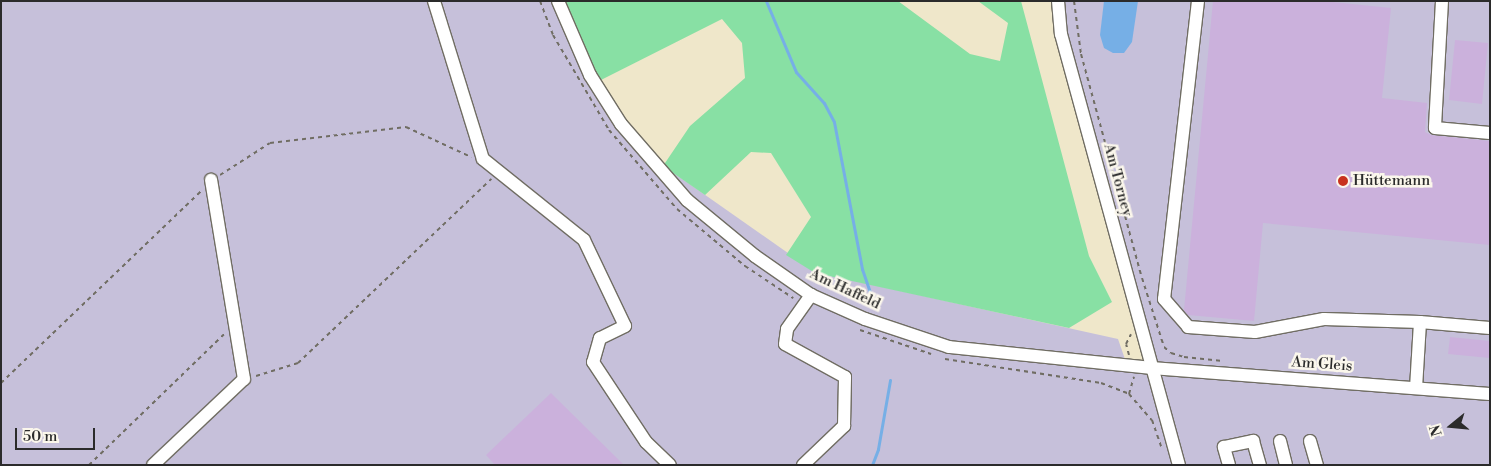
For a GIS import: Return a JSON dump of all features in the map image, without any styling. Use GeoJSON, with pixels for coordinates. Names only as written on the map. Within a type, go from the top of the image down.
{"type":"FeatureCollection","features":[{"type":"Feature","properties":{"kind":"street"},"geometry":{"type":"LineString","coordinates":[[434,1],[483,159],[584,240],[625,326],[600,338],[593,362],[646,442],[670,465]]}},
{"type":"Feature","properties":{"kind":"street","name":"Am Haffeld"},"geometry":{"type":"LineString","coordinates":[[558,1],[590,75],[644,152],[686,200],[808,300],[948,347],[1151,368]]}},
{"type":"Feature","properties":{"kind":"street","name":"Am Torney"},"geometry":{"type":"LineString","coordinates":[[1058,1],[1062,34],[1151,368]]}},
{"type":"Feature","properties":{"kind":"street"},"geometry":{"type":"LineString","coordinates":[[1198,1],[1164,299],[1188,327],[1256,332],[1324,319],[1420,322],[1490,328]]}},
{"type":"Feature","properties":{"kind":"street"},"geometry":{"type":"LineString","coordinates":[[1442,1],[1435,128],[1490,133]]}},
{"type":"Feature","properties":{"kind":"street"},"geometry":{"type":"LineString","coordinates":[[153,465],[244,380],[211,180]]}},
{"type":"Feature","properties":{"kind":"street"},"geometry":{"type":"LineString","coordinates":[[803,465],[844,426],[845,377],[785,344],[787,329],[808,300]]}},
{"type":"Feature","properties":{"kind":"street"},"geometry":{"type":"LineString","coordinates":[[1416,388],[1420,322]]}},
{"type":"Feature","properties":{"kind":"street"},"geometry":{"type":"LineString","coordinates":[[1151,368],[1179,465]]}},
{"type":"Feature","properties":{"kind":"street","name":"Am Gleis"},"geometry":{"type":"LineString","coordinates":[[1151,368],[1490,394]]}},
{"type":"Feature","properties":{"kind":"street"},"geometry":{"type":"LineString","coordinates":[[1229,465],[1224,447],[1254,441],[1260,465]]}},
{"type":"Feature","properties":{"kind":"street"},"geometry":{"type":"LineString","coordinates":[[1280,441],[1286,465]]}},
{"type":"Feature","properties":{"kind":"street"},"geometry":{"type":"LineString","coordinates":[[1310,442],[1317,465]]}},
{"type":"Feature","properties":{"kind":"path"},"geometry":{"type":"LineString","coordinates":[[540,1],[553,36],[609,130],[677,209],[745,266],[808,300]]}},
{"type":"Feature","properties":{"kind":"path"},"geometry":{"type":"LineString","coordinates":[[1074,1],[1073,12],[1081,54],[1142,278],[1164,347],[1171,354],[1184,357],[1233,362]]}},
{"type":"Feature","properties":{"kind":"path"},"geometry":{"type":"LineString","coordinates":[[1,384],[211,180],[270,144],[406,127],[474,159]]}},
{"type":"Feature","properties":{"kind":"path"},"geometry":{"type":"LineString","coordinates":[[244,380],[298,363],[500,171]]}},
{"type":"Feature","properties":{"kind":"path"},"geometry":{"type":"LineString","coordinates":[[89,465],[234,325]]}},
{"type":"Feature","properties":{"kind":"path"},"geometry":{"type":"LineString","coordinates":[[858,330],[932,354]]}},
{"type":"Feature","properties":{"kind":"path"},"geometry":{"type":"LineString","coordinates":[[941,358],[1101,383],[1129,394],[1152,420],[1164,455]]}},
{"type":"Feature","properties":{"kind":"shaded area"},"geometry":{"type":"Polygon","coordinates":[[[1,1],[558,1],[568,29],[644,152],[815,272],[1118,339],[1127,365],[1150,368],[1058,1],[1490,1],[1490,465],[1,465],[1,1]]]}},
{"type":"Feature","properties":{"kind":"green space"},"geometry":{"type":"Polygon","coordinates":[[[558,1],[898,1],[970,54],[1000,61],[1008,23],[978,1],[1021,1],[1089,256],[1112,302],[1069,328],[815,273],[786,255],[811,217],[771,153],[751,152],[705,195],[663,166],[690,126],[745,78],[742,43],[722,19],[595,83],[558,1]]]}},
{"type":"Feature","properties":{"kind":"water"},"geometry":{"type":"Polygon","coordinates":[[[1104,1],[1138,1],[1132,42],[1124,53],[1113,53],[1104,48],[1100,35],[1104,1]]]}},
{"type":"Feature","properties":{"kind":"building","name":"Hüttemann"},"geometry":{"type":"Polygon","coordinates":[[[1213,1],[1323,1],[1391,8],[1382,98],[1427,103],[1425,132],[1431,135],[1490,141],[1490,245],[1263,223],[1254,321],[1188,315],[1184,310],[1213,1]]]}},
{"type":"Feature","properties":{"kind":"building"},"geometry":{"type":"Polygon","coordinates":[[[1455,40],[1488,43],[1482,104],[1449,100],[1455,40]]]}},
{"type":"Feature","properties":{"kind":"building"},"geometry":{"type":"Polygon","coordinates":[[[1450,337],[1490,341],[1490,358],[1448,354],[1450,337]]]}},
{"type":"Feature","properties":{"kind":"building"},"geometry":{"type":"Polygon","coordinates":[[[551,393],[624,465],[495,465],[486,455],[551,393]]]}},
{"type":"Feature","properties":{"kind":"waterway"},"geometry":{"type":"LineString","coordinates":[[766,1],[796,72],[824,103],[834,122],[862,269],[870,292]]}},
{"type":"Feature","properties":{"kind":"waterway"},"geometry":{"type":"LineString","coordinates":[[872,465],[878,449],[890,380]]}},
{"type":"Feature","properties":{"kind":"place","name":"Hüttemann"},"geometry":{"type":"Point","coordinates":[1343,181]}}]}
